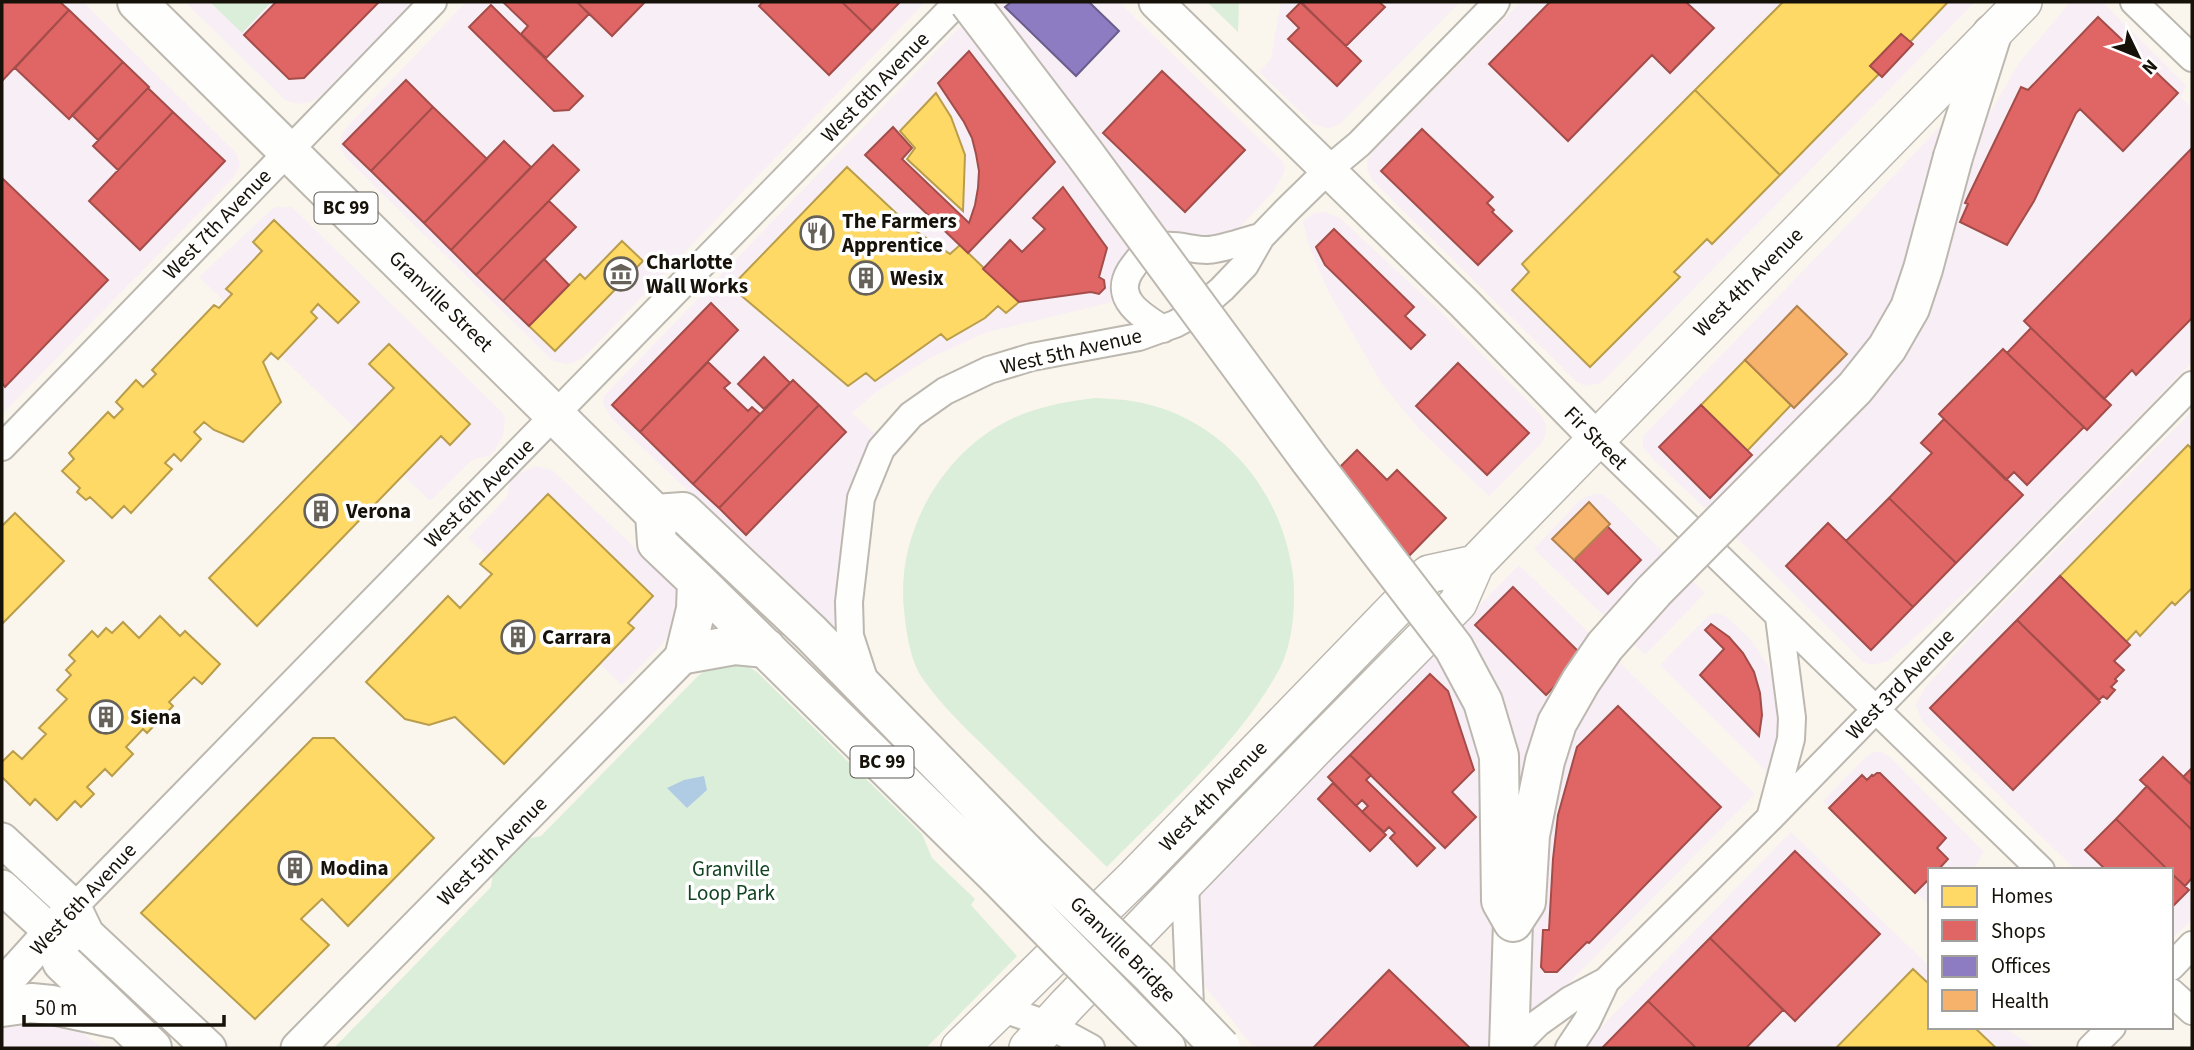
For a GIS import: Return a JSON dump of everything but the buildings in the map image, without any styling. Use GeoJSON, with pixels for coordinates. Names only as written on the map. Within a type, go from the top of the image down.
{"type":"FeatureCollection","features":[{"type":"Feature","properties":{"kind":"highway","name":"Granville Street"},"geometry":{"type":"LineString","coordinates":[[137,2],[655,514]]}},
{"type":"Feature","properties":{"kind":"highway"},"geometry":{"type":"LineString","coordinates":[[968,2],[1454,648],[1483,702],[1499,756],[1501,901],[1513,922],[1511,1048]]}},
{"type":"Feature","properties":{"kind":"highway"},"geometry":{"type":"LineString","coordinates":[[1513,922],[1526,902],[1530,835],[1545,761],[1557,723],[1581,681],[1605,646],[1654,591],[1855,388],[1887,348],[1910,309],[1953,157],[1992,34]]}},
{"type":"Feature","properties":{"kind":"highway","name":"BC 99"},"geometry":{"type":"LineString","coordinates":[[683,512],[810,632],[868,694],[1011,864],[766,648],[657,543],[655,514],[683,512]]}},
{"type":"Feature","properties":{"kind":"highway"},"geometry":{"type":"LineString","coordinates":[[697,581],[696,609],[685,654],[735,645],[766,648]]}},
{"type":"Feature","properties":{"kind":"highway","name":"Granville Bridge"},"geometry":{"type":"LineString","coordinates":[[1011,864],[1166,1048]]}},
{"type":"Feature","properties":{"kind":"highway","name":"Granville Bridge"},"geometry":{"type":"LineString","coordinates":[[1011,864],[1152,976],[1221,1048]]}},
{"type":"Feature","properties":{"kind":"highway"},"geometry":{"type":"LineString","coordinates":[[71,925],[62,962],[136,1033]]}},
{"type":"Feature","properties":{"kind":"highway"},"geometry":{"type":"LineString","coordinates":[[2,1007],[31,1003],[52,1005],[136,1033]]}},
{"type":"Feature","properties":{"kind":"main road","name":"West 4th Avenue"},"geometry":{"type":"LineString","coordinates":[[1035,1041],[1458,603],[1475,564],[2023,2]]}},
{"type":"Feature","properties":{"kind":"main road","name":"West 4th Avenue"},"geometry":{"type":"LineString","coordinates":[[960,1048],[1136,876],[1429,574],[1475,564]]}},
{"type":"Feature","properties":{"kind":"street","name":"West 7th Avenue"},"geometry":{"type":"LineString","coordinates":[[2,447],[433,2]]}},
{"type":"Feature","properties":{"kind":"street","name":"West 6th Avenue"},"geometry":{"type":"LineString","coordinates":[[2,986],[71,925],[291,683],[958,2]]}},
{"type":"Feature","properties":{"kind":"street","name":"Fir Street"},"geometry":{"type":"LineString","coordinates":[[1156,2],[1464,303],[1596,438],[2038,868]]}},
{"type":"Feature","properties":{"kind":"street","name":"West 5th Avenue"},"geometry":{"type":"LineString","coordinates":[[868,694],[850,636],[849,602],[861,498],[881,449],[911,415],[946,391],[989,370],[1032,357],[1139,337],[1192,314],[1245,265],[1261,237],[1359,144],[1496,2]]}},
{"type":"Feature","properties":{"kind":"street"},"geometry":{"type":"LineString","coordinates":[[2134,2],[2192,58]]}},
{"type":"Feature","properties":{"kind":"street","name":"West 5th Avenue"},"geometry":{"type":"LineString","coordinates":[[1163,328],[1141,316],[1129,303],[1125,290],[1127,277],[1133,266],[1148,251],[1173,245],[1209,250],[1261,237]]}},
{"type":"Feature","properties":{"kind":"street","name":"West 3rd Avenue"},"geometry":{"type":"LineString","coordinates":[[1511,1048],[1538,1023],[1570,1000],[1606,981],[1770,818],[2192,385]]}},
{"type":"Feature","properties":{"kind":"street"},"geometry":{"type":"LineString","coordinates":[[1770,818],[1791,739],[1779,617]]}},
{"type":"Feature","properties":{"kind":"street","name":"West 5th Avenue"},"geometry":{"type":"LineString","coordinates":[[298,1048],[685,654]]}},
{"type":"Feature","properties":{"kind":"street"},"geometry":{"type":"LineString","coordinates":[[2,840],[71,925],[209,1048]]}},
{"type":"Feature","properties":{"kind":"street"},"geometry":{"type":"LineString","coordinates":[[1185,884],[1190,1006],[1211,1048]]}},
{"type":"Feature","properties":{"kind":"street"},"geometry":{"type":"LineString","coordinates":[[2,887],[71,925]]}},
{"type":"Feature","properties":{"kind":"street"},"geometry":{"type":"LineString","coordinates":[[2173,965],[2192,945]]}},
{"type":"Feature","properties":{"kind":"street","name":"West 3rd Avenue"},"geometry":{"type":"LineString","coordinates":[[1569,1048],[1587,1021],[1606,981]]}},
{"type":"Feature","properties":{"kind":"street"},"geometry":{"type":"LineString","coordinates":[[2173,994],[2192,1012]]}},
{"type":"Feature","properties":{"kind":"street"},"geometry":{"type":"LineString","coordinates":[[1001,1009],[1035,1041],[1091,1048]]}},
{"type":"Feature","properties":{"kind":"street"},"geometry":{"type":"LineString","coordinates":[[2091,1048],[2110,1029]]}},
{"type":"Feature","properties":{"kind":"shaded area"},"geometry":{"type":"Polygon","coordinates":[[[2,2],[83,2],[237,154],[240,166],[233,178],[2,414],[2,2]]]}},
{"type":"Feature","properties":{"kind":"shaded area"},"geometry":{"type":"Polygon","coordinates":[[[185,2],[409,2],[411,5],[320,96],[312,102],[299,104],[285,100],[185,2]]]}},
{"type":"Feature","properties":{"kind":"shaded area"},"geometry":{"type":"Polygon","coordinates":[[[466,2],[925,2],[584,357],[566,364],[553,361],[346,158],[340,148],[341,136],[346,128],[466,2]]]}},
{"type":"Feature","properties":{"kind":"shaded area"},"geometry":{"type":"Polygon","coordinates":[[[984,2],[1119,2],[1283,162],[1285,171],[1273,192],[1239,228],[1222,236],[1118,267],[1113,302],[984,333],[930,358],[876,392],[852,413],[876,435],[838,629],[612,419],[603,404],[604,396],[984,2]]]}},
{"type":"Feature","properties":{"kind":"shaded area"},"geometry":{"type":"Polygon","coordinates":[[[1281,2],[1460,2],[1340,124],[1329,129],[1312,123],[1259,72],[1271,59],[1281,2]]]}},
{"type":"Feature","properties":{"kind":"shaded area"},"geometry":{"type":"Polygon","coordinates":[[[1521,2],[1975,2],[1606,378],[1589,386],[1577,382],[1373,181],[1368,172],[1367,162],[1371,153],[1521,2]]]}},
{"type":"Feature","properties":{"kind":"shaded area"},"geometry":{"type":"Polygon","coordinates":[[[2070,2],[2102,2],[2186,85],[2181,97],[2192,108],[2192,362],[1989,571],[1888,661],[1871,665],[1863,662],[1654,460],[1643,447],[1643,436],[1944,122],[1946,121],[1968,161],[1988,116],[2019,63],[2070,2]]]}},
{"type":"Feature","properties":{"kind":"shaded area"},"geometry":{"type":"Polygon","coordinates":[[[277,207],[291,207],[296,211],[500,410],[505,418],[503,436],[495,450],[489,456],[472,460],[430,501],[199,277],[277,207]]]}},
{"type":"Feature","properties":{"kind":"shaded area"},"geometry":{"type":"Polygon","coordinates":[[[1325,212],[1340,218],[1439,310],[1541,415],[1546,430],[1541,444],[1489,496],[1420,430],[1382,384],[1328,291],[1309,245],[1303,221],[1314,213],[1325,212]]]}},
{"type":"Feature","properties":{"kind":"shaded area"},"geometry":{"type":"Polygon","coordinates":[[[2192,411],[2192,920],[2173,937],[2173,868],[2074,868],[1922,721],[1916,706],[1925,688],[1974,633],[2192,411]]]}},
{"type":"Feature","properties":{"kind":"shaded area"},"geometry":{"type":"Polygon","coordinates":[[[536,466],[552,470],[678,588],[679,627],[622,685],[468,538],[507,497],[510,482],[520,473],[536,466]]]}},
{"type":"Feature","properties":{"kind":"shaded area"},"geometry":{"type":"Polygon","coordinates":[[[1595,494],[1602,494],[1610,500],[1705,593],[1645,655],[1534,549],[1578,502],[1595,494]]]}},
{"type":"Feature","properties":{"kind":"shaded area"},"geometry":{"type":"Polygon","coordinates":[[[1519,565],[1755,794],[1505,1048],[1254,1048],[1197,976],[1198,892],[1519,565]]]}},
{"type":"Feature","properties":{"kind":"shaded area"},"geometry":{"type":"Polygon","coordinates":[[[1715,613],[1727,617],[1750,639],[1768,665],[1780,699],[1781,731],[1774,760],[1767,772],[1660,665],[1708,616],[1715,613]]]}},
{"type":"Feature","properties":{"kind":"shaded area"},"geometry":{"type":"Polygon","coordinates":[[[1873,752],[1882,752],[1890,757],[1984,852],[1974,868],[1928,868],[1928,904],[1823,801],[1873,752]]]}},
{"type":"Feature","properties":{"kind":"shaded area"},"geometry":{"type":"Polygon","coordinates":[[[1791,832],[1928,965],[1928,1029],[2006,1029],[2035,1048],[1585,1048],[1606,1022],[1791,832]]]}},
{"type":"Feature","properties":{"kind":"shaded area"},"geometry":{"type":"Polygon","coordinates":[[[58,1015],[103,1048],[2,1048],[2,1025],[58,1015]]]}},
{"type":"Feature","properties":{"kind":"green space"},"geometry":{"type":"Polygon","coordinates":[[[210,2],[271,2],[242,33],[210,2]]]}},
{"type":"Feature","properties":{"kind":"green space"},"geometry":{"type":"Polygon","coordinates":[[[1207,2],[1239,2],[1238,32],[1207,2]]]}},
{"type":"Feature","properties":{"kind":"green space"},"geometry":{"type":"Polygon","coordinates":[[[1095,398],[1132,401],[1164,409],[1193,422],[1219,440],[1241,461],[1276,514],[1287,543],[1294,586],[1294,610],[1288,647],[1280,668],[1263,696],[1223,748],[1107,867],[967,729],[921,676],[907,635],[903,580],[908,550],[918,520],[932,493],[950,468],[971,446],[996,427],[1023,414],[1095,398]]]}},
{"type":"Feature","properties":{"kind":"green space","name":"Granville Loop Park"},"geometry":{"type":"Polygon","coordinates":[[[725,662],[746,665],[757,672],[922,834],[932,858],[975,899],[971,905],[1017,956],[926,1048],[334,1048],[491,887],[493,873],[526,839],[541,836],[699,675],[725,662]]]}},
{"type":"Feature","properties":{"kind":"water"},"geometry":{"type":"Polygon","coordinates":[[[704,776],[707,790],[687,808],[667,788],[684,780],[704,776]]]}},
{"type":"Feature","properties":{"kind":"place","name":"The Farmers Apprentice"},"geometry":{"type":"Point","coordinates":[817,233]}},
{"type":"Feature","properties":{"kind":"place","name":"Charlotte Wall Works"},"geometry":{"type":"Point","coordinates":[621,274]}},
{"type":"Feature","properties":{"kind":"place","name":"Wesix"},"geometry":{"type":"Point","coordinates":[866,278]}},
{"type":"Feature","properties":{"kind":"place","name":"Verona"},"geometry":{"type":"Point","coordinates":[321,511]}},
{"type":"Feature","properties":{"kind":"place","name":"Carrara"},"geometry":{"type":"Point","coordinates":[518,637]}},
{"type":"Feature","properties":{"kind":"place","name":"Siena"},"geometry":{"type":"Point","coordinates":[106,717]}},
{"type":"Feature","properties":{"kind":"place","name":"Modina"},"geometry":{"type":"Point","coordinates":[295,868]}}]}
